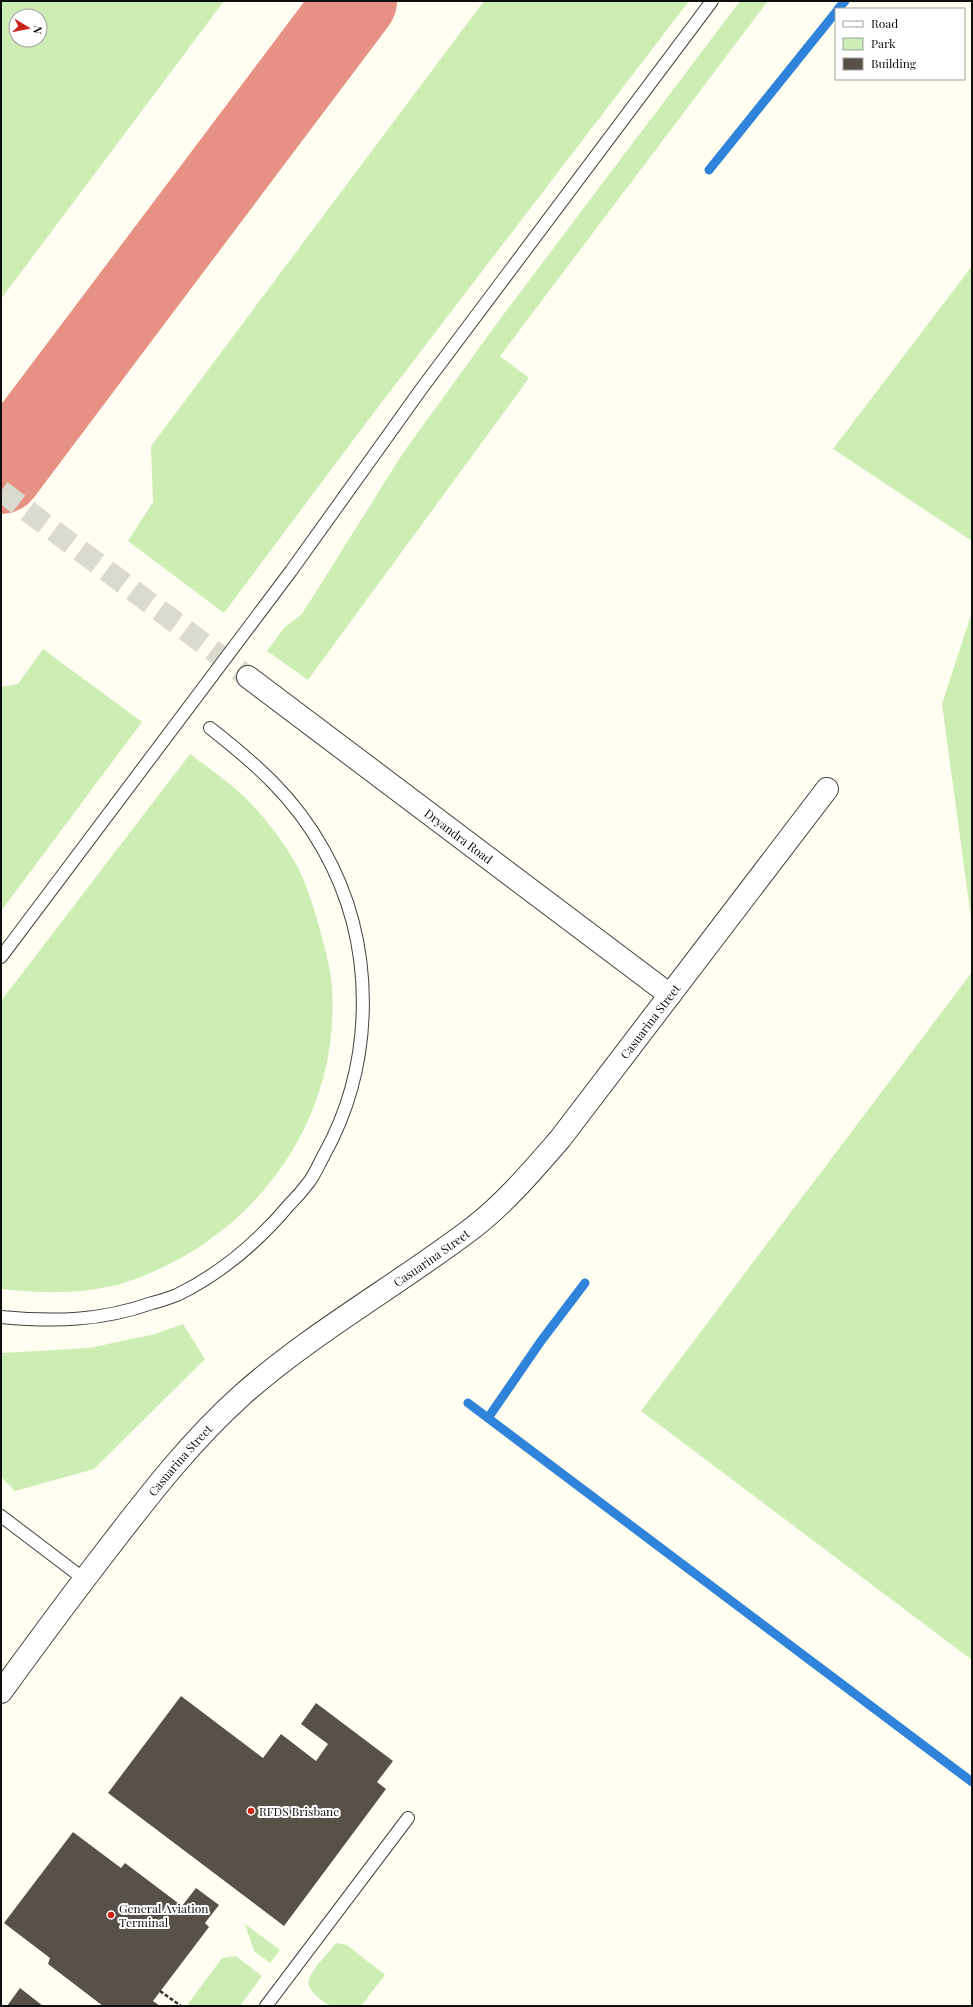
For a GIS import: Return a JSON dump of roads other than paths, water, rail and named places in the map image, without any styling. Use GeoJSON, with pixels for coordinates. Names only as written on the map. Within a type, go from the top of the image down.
{"type":"FeatureCollection","features":[{"type":"Feature","properties":{"kind":"street","name":"Dryandra Road"},"geometry":{"type":"LineString","coordinates":[[248,677],[670,995]]}},
{"type":"Feature","properties":{"kind":"street","name":"Casuarina Street"},"geometry":{"type":"LineString","coordinates":[[1,1692],[84,1579],[174,1464],[204,1430],[243,1394],[297,1351],[474,1227],[505,1200],[560,1139],[827,789]]}},
{"type":"Feature","properties":{"kind":"lane"},"geometry":{"type":"LineString","coordinates":[[1,957],[291,571],[422,388],[712,1]]}},
{"type":"Feature","properties":{"kind":"lane"},"geometry":{"type":"LineString","coordinates":[[1,1317],[60,1320],[92,1318],[125,1313],[176,1295],[205,1279],[242,1255],[276,1221],[309,1182],[334,1137],[348,1100],[358,1061],[363,1018],[362,973],[354,925],[341,887],[323,848],[295,807],[257,765],[210,728]]}},
{"type":"Feature","properties":{"kind":"lane"},"geometry":{"type":"LineString","coordinates":[[1,1516],[84,1579]]}},
{"type":"Feature","properties":{"kind":"lane"},"geometry":{"type":"LineString","coordinates":[[266,2006],[408,1818]]}},
{"type":"Feature","properties":{"kind":"waterway"},"geometry":{"type":"LineString","coordinates":[[839,8],[845,1]]}},
{"type":"Feature","properties":{"kind":"waterway"},"geometry":{"type":"LineString","coordinates":[[709,170],[835,13]]}},
{"type":"Feature","properties":{"kind":"waterway"},"geometry":{"type":"LineString","coordinates":[[488,1418],[541,1341],[585,1283]]}},
{"type":"Feature","properties":{"kind":"waterway"},"geometry":{"type":"LineString","coordinates":[[468,1403],[972,1782]]}},
{"type":"Feature","properties":{"kind":"tunnel"},"geometry":{"type":"LineString","coordinates":[[1,491],[248,677]]}},
{"type":"Feature","properties":{"kind":"place","name":"RFDS Brisbane"},"geometry":{"type":"Point","coordinates":[251,1811]}},
{"type":"Feature","properties":{"kind":"place","name":"General Aviation Terminal"},"geometry":{"type":"Point","coordinates":[111,1915]}}]}
